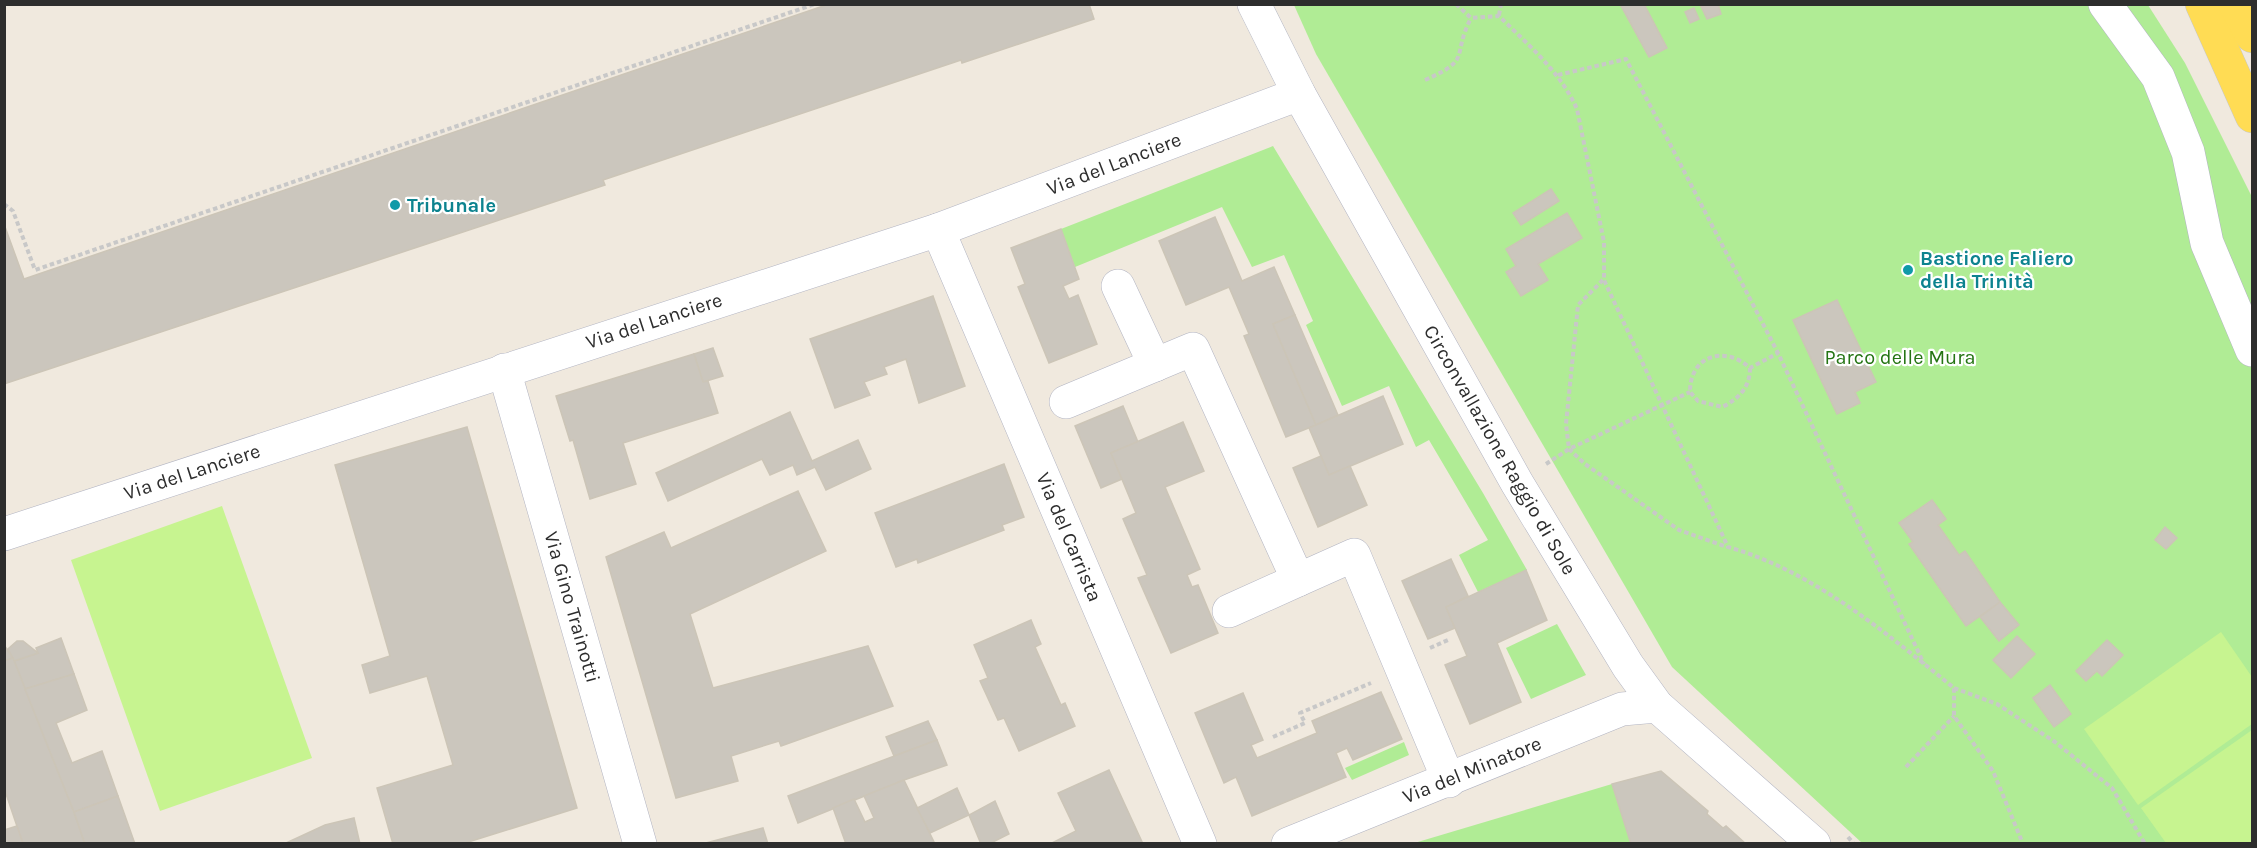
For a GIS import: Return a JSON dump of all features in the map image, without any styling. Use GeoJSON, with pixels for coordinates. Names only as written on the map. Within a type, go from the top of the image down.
{"type":"FeatureCollection","features":[{"type":"Feature","properties":{"kind":"main road"},"geometry":{"type":"LineString","coordinates":[[2202,4],[2253,116]]}},
{"type":"Feature","properties":{"kind":"main road"},"geometry":{"type":"LineString","coordinates":[[2235,4],[2253,36]]}},
{"type":"Feature","properties":{"kind":"street","name":"Circonvallazione Raggio di Sole"},"geometry":{"type":"LineString","coordinates":[[1254,4],[1299,94],[1517,483],[1622,657],[1657,706],[1829,838]]}},
{"type":"Feature","properties":{"kind":"street"},"geometry":{"type":"LineString","coordinates":[[2105,4],[2158,77],[2188,152],[2207,243],[2253,350]]}},
{"type":"Feature","properties":{"kind":"street","name":"Via del Lanciere"},"geometry":{"type":"LineString","coordinates":[[4,534],[938,230],[1299,94]]}},
{"type":"Feature","properties":{"kind":"street","name":"Via del Carrista"},"geometry":{"type":"LineString","coordinates":[[938,230],[1200,843]]}},
{"type":"Feature","properties":{"kind":"street"},"geometry":{"type":"LineString","coordinates":[[1118,286],[1155,365]]}},
{"type":"Feature","properties":{"kind":"street"},"geometry":{"type":"LineString","coordinates":[[1066,402],[1193,349],[1298,580]]}},
{"type":"Feature","properties":{"kind":"street","name":"Via Gino Trainotti"},"geometry":{"type":"LineString","coordinates":[[504,370],[640,843]]}},
{"type":"Feature","properties":{"kind":"street"},"geometry":{"type":"LineString","coordinates":[[1229,610],[1354,555],[1449,781]]}},
{"type":"Feature","properties":{"kind":"street","name":"Via del Minatore"},"geometry":{"type":"LineString","coordinates":[[1288,843],[1449,781],[1622,709],[1657,706]]}},
{"type":"Feature","properties":{"kind":"path"},"geometry":{"type":"LineString","coordinates":[[4,204],[13,211],[35,270],[815,4]]}},
{"type":"Feature","properties":{"kind":"path"},"geometry":{"type":"LineString","coordinates":[[1456,4],[1471,18],[1499,16],[1558,75],[1577,109],[1604,242],[1604,280],[1728,547]]}},
{"type":"Feature","properties":{"kind":"path"},"geometry":{"type":"LineString","coordinates":[[1499,16],[1501,4]]}},
{"type":"Feature","properties":{"kind":"path"},"geometry":{"type":"LineString","coordinates":[[1425,80],[1450,69],[1459,58],[1464,30],[1471,18]]}},
{"type":"Feature","properties":{"kind":"path"},"geometry":{"type":"LineString","coordinates":[[1558,75],[1626,59],[1778,353],[1925,664]]}},
{"type":"Feature","properties":{"kind":"path"},"geometry":{"type":"LineString","coordinates":[[1604,280],[1578,305],[1566,424],[1569,449],[1585,464],[1679,530],[1746,552],[1800,577],[1861,615],[1954,688],[1997,704],[2072,755],[2112,788],[2145,843]]}},
{"type":"Feature","properties":{"kind":"path"},"geometry":{"type":"LineString","coordinates":[[1750,368],[1778,353]]}},
{"type":"Feature","properties":{"kind":"path"},"geometry":{"type":"LineString","coordinates":[[1690,392],[1698,365],[1707,359],[1719,355],[1733,356],[1750,368]]}},
{"type":"Feature","properties":{"kind":"path"},"geometry":{"type":"LineString","coordinates":[[1690,392],[1698,401],[1722,407],[1741,394],[1750,381],[1750,368]]}},
{"type":"Feature","properties":{"kind":"path"},"geometry":{"type":"LineString","coordinates":[[1552,474],[1546,464],[1569,449],[1690,392]]}},
{"type":"Feature","properties":{"kind":"path"},"geometry":{"type":"LineString","coordinates":[[1273,736],[1305,723],[1300,713],[1372,682]]}},
{"type":"Feature","properties":{"kind":"path"},"geometry":{"type":"LineString","coordinates":[[1954,688],[1954,716],[1993,771],[2023,843]]}},
{"type":"Feature","properties":{"kind":"path"},"geometry":{"type":"LineString","coordinates":[[1906,767],[1954,716]]}},
{"type":"Feature","properties":{"kind":"path"},"geometry":{"type":"LineString","coordinates":[[1829,838],[1854,843]]}},
{"type":"Feature","properties":{"kind":"green space","name":"Parco delle Mura"},"geometry":{"type":"Polygon","coordinates":[[[1294,5],[2148,5],[2185,63],[2252,197],[2252,843],[1862,843],[1672,667],[1316,54],[1294,5]]]}},
{"type":"Feature","properties":{"kind":"green space"},"geometry":{"type":"Polygon","coordinates":[[[1273,146],[1483,493],[1527,570],[1478,592],[1459,555],[1488,540],[1429,440],[1416,447],[1389,386],[1342,406],[1306,325],[1313,321],[1284,255],[1252,267],[1222,207],[1075,267],[1061,229],[1273,146]]]}},
{"type":"Feature","properties":{"kind":"green space"},"geometry":{"type":"Polygon","coordinates":[[[222,506],[312,758],[160,811],[71,560],[222,506]]]}},
{"type":"Feature","properties":{"kind":"green space"},"geometry":{"type":"Polygon","coordinates":[[[1557,624],[1586,675],[1531,699],[1506,648],[1557,624]]]}},
{"type":"Feature","properties":{"kind":"green space"},"geometry":{"type":"Polygon","coordinates":[[[2221,632],[2252,677],[2252,724],[2138,805],[2084,729],[2221,632]]]}},
{"type":"Feature","properties":{"kind":"green space"},"geometry":{"type":"Polygon","coordinates":[[[2252,730],[2252,843],[2166,843],[2141,808],[2252,730]]]}},
{"type":"Feature","properties":{"kind":"green space"},"geometry":{"type":"Polygon","coordinates":[[[1404,742],[1409,755],[1352,780],[1345,768],[1404,742]]]}},
{"type":"Feature","properties":{"kind":"green space"},"geometry":{"type":"Polygon","coordinates":[[[1612,784],[1631,844],[1411,844],[1612,784]]]}},
{"type":"Feature","properties":{"kind":"building","name":"Tribunale"},"geometry":{"type":"Polygon","coordinates":[[[829,4],[1089,4],[1094,19],[962,63],[961,60],[603,180],[605,185],[4,384],[4,224],[24,279],[829,4]]]}},
{"type":"Feature","properties":{"kind":"building"},"geometry":{"type":"Polygon","coordinates":[[[1620,4],[1644,4],[1667,48],[1649,57],[1620,4]]]}},
{"type":"Feature","properties":{"kind":"building"},"geometry":{"type":"Polygon","coordinates":[[[1718,4],[1721,14],[1707,19],[1701,6],[1718,4]]]}},
{"type":"Feature","properties":{"kind":"building"},"geometry":{"type":"Polygon","coordinates":[[[1694,8],[1699,19],[1690,23],[1685,12],[1694,8]]]}},
{"type":"Feature","properties":{"kind":"building"},"geometry":{"type":"Polygon","coordinates":[[[1551,189],[1559,201],[1521,225],[1513,213],[1551,189]]]}},
{"type":"Feature","properties":{"kind":"building"},"geometry":{"type":"Polygon","coordinates":[[[1567,213],[1582,238],[1538,264],[1548,280],[1521,296],[1506,272],[1516,266],[1506,249],[1567,213]]]}},
{"type":"Feature","properties":{"kind":"building"},"geometry":{"type":"Polygon","coordinates":[[[1215,217],[1242,281],[1274,267],[1295,315],[1273,324],[1316,425],[1286,437],[1244,336],[1249,334],[1229,287],[1186,305],[1159,241],[1215,217]]]}},
{"type":"Feature","properties":{"kind":"building"},"geometry":{"type":"Polygon","coordinates":[[[1061,229],[1079,279],[1063,286],[1069,299],[1078,295],[1097,344],[1049,363],[1018,287],[1025,284],[1011,248],[1061,229]]]}},
{"type":"Feature","properties":{"kind":"building"},"geometry":{"type":"Polygon","coordinates":[[[933,296],[965,386],[919,403],[906,359],[884,367],[887,374],[864,382],[870,395],[835,408],[810,339],[933,296]]]}},
{"type":"Feature","properties":{"kind":"building"},"geometry":{"type":"Polygon","coordinates":[[[1837,300],[1876,382],[1855,392],[1860,403],[1837,414],[1793,320],[1837,300]]]}},
{"type":"Feature","properties":{"kind":"building"},"geometry":{"type":"Polygon","coordinates":[[[1295,315],[1338,415],[1316,425],[1273,324],[1295,315]]]}},
{"type":"Feature","properties":{"kind":"building"},"geometry":{"type":"Polygon","coordinates":[[[713,348],[723,376],[703,382],[694,354],[713,348]]]}},
{"type":"Feature","properties":{"kind":"building"},"geometry":{"type":"Polygon","coordinates":[[[694,354],[703,382],[708,381],[718,413],[623,443],[636,484],[590,499],[573,440],[570,441],[556,396],[694,354]]]}},
{"type":"Feature","properties":{"kind":"building"},"geometry":{"type":"Polygon","coordinates":[[[1383,396],[1403,444],[1329,475],[1309,428],[1383,396]]]}},
{"type":"Feature","properties":{"kind":"building"},"geometry":{"type":"Polygon","coordinates":[[[1123,406],[1138,442],[1111,453],[1122,479],[1101,488],[1075,426],[1123,406]]]}},
{"type":"Feature","properties":{"kind":"building"},"geometry":{"type":"Polygon","coordinates":[[[790,412],[812,461],[858,440],[871,469],[826,490],[815,467],[797,475],[793,465],[770,475],[762,459],[668,501],[656,473],[790,412]]]}},
{"type":"Feature","properties":{"kind":"building"},"geometry":{"type":"Polygon","coordinates":[[[1183,422],[1204,471],[1165,487],[1200,569],[1187,575],[1192,587],[1198,585],[1218,633],[1171,653],[1138,578],[1147,575],[1123,519],[1136,513],[1111,453],[1183,422]]]}},
{"type":"Feature","properties":{"kind":"building"},"geometry":{"type":"Polygon","coordinates":[[[467,427],[577,808],[462,844],[393,844],[377,788],[453,765],[427,676],[370,693],[362,665],[390,656],[335,465],[467,427]]]}},
{"type":"Feature","properties":{"kind":"building"},"geometry":{"type":"Polygon","coordinates":[[[1321,456],[1329,475],[1350,466],[1367,505],[1318,527],[1293,468],[1321,456]]]}},
{"type":"Feature","properties":{"kind":"building"},"geometry":{"type":"Polygon","coordinates":[[[1004,464],[1024,517],[1002,525],[1004,530],[918,563],[917,559],[896,567],[875,513],[1004,464]]]}},
{"type":"Feature","properties":{"kind":"building"},"geometry":{"type":"Polygon","coordinates":[[[798,491],[826,551],[690,614],[713,688],[868,646],[893,706],[781,746],[779,741],[731,756],[738,781],[676,798],[606,557],[664,532],[671,548],[798,491]]]}},
{"type":"Feature","properties":{"kind":"building"},"geometry":{"type":"Polygon","coordinates":[[[1932,500],[1946,519],[1938,525],[1959,555],[1965,551],[2000,602],[1966,626],[1909,544],[1913,542],[1899,523],[1932,500]]]}},
{"type":"Feature","properties":{"kind":"building"},"geometry":{"type":"Polygon","coordinates":[[[2165,527],[2177,538],[2166,549],[2155,540],[2165,527]]]}},
{"type":"Feature","properties":{"kind":"building"},"geometry":{"type":"Polygon","coordinates":[[[1451,559],[1468,596],[1446,607],[1455,628],[1428,639],[1402,581],[1451,559]]]}},
{"type":"Feature","properties":{"kind":"building"},"geometry":{"type":"Polygon","coordinates":[[[1526,570],[1547,620],[1497,643],[1521,702],[1470,724],[1445,665],[1467,656],[1446,607],[1526,570]]]}},
{"type":"Feature","properties":{"kind":"building"},"geometry":{"type":"Polygon","coordinates":[[[2000,602],[2019,625],[1999,641],[1980,617],[2000,602]]]}},
{"type":"Feature","properties":{"kind":"building"},"geometry":{"type":"Polygon","coordinates":[[[1031,620],[1041,644],[1035,647],[1061,705],[1065,703],[1075,726],[1019,751],[1004,718],[998,720],[980,681],[988,678],[974,645],[1031,620]]]}},
{"type":"Feature","properties":{"kind":"building"},"geometry":{"type":"Polygon","coordinates":[[[2017,636],[2035,654],[2011,678],[1993,660],[2017,636]]]}},
{"type":"Feature","properties":{"kind":"building"},"geometry":{"type":"Polygon","coordinates":[[[61,638],[74,674],[25,689],[14,661],[38,653],[36,648],[61,638]]]}},
{"type":"Feature","properties":{"kind":"building"},"geometry":{"type":"Polygon","coordinates":[[[2107,640],[2123,655],[2102,676],[2097,671],[2086,681],[2076,671],[2107,640]]]}},
{"type":"Feature","properties":{"kind":"building"},"geometry":{"type":"Polygon","coordinates":[[[17,641],[23,641],[38,653],[14,661],[8,649],[17,641]]]}},
{"type":"Feature","properties":{"kind":"building"},"geometry":{"type":"Polygon","coordinates":[[[4,645],[13,658],[4,661],[4,645]]]}},
{"type":"Feature","properties":{"kind":"building"},"geometry":{"type":"Polygon","coordinates":[[[13,658],[85,844],[23,844],[4,788],[4,661],[13,658]]]}},
{"type":"Feature","properties":{"kind":"building"},"geometry":{"type":"Polygon","coordinates":[[[74,674],[87,710],[56,723],[72,763],[102,751],[118,796],[74,812],[25,689],[74,674]]]}},
{"type":"Feature","properties":{"kind":"building"},"geometry":{"type":"Polygon","coordinates":[[[2050,685],[2071,714],[2054,727],[2033,698],[2050,685]]]}},
{"type":"Feature","properties":{"kind":"building"},"geometry":{"type":"Polygon","coordinates":[[[1381,692],[1402,739],[1353,760],[1347,748],[1336,753],[1346,777],[1252,816],[1236,777],[1224,783],[1195,713],[1243,693],[1263,740],[1251,745],[1257,758],[1317,733],[1312,721],[1381,692]]]}},
{"type":"Feature","properties":{"kind":"building"},"geometry":{"type":"Polygon","coordinates":[[[928,721],[937,740],[894,756],[886,737],[928,721]]]}},
{"type":"Feature","properties":{"kind":"building"},"geometry":{"type":"Polygon","coordinates":[[[937,740],[947,765],[798,823],[788,796],[937,740]]]}},
{"type":"Feature","properties":{"kind":"building"},"geometry":{"type":"Polygon","coordinates":[[[1109,770],[1143,844],[1050,844],[1076,831],[1058,793],[1109,770]]]}},
{"type":"Feature","properties":{"kind":"building"},"geometry":{"type":"Polygon","coordinates":[[[1661,771],[1708,811],[1707,814],[1723,828],[1726,826],[1746,844],[1631,844],[1612,784],[1661,771]]]}},
{"type":"Feature","properties":{"kind":"building"},"geometry":{"type":"Polygon","coordinates":[[[904,780],[935,844],[846,844],[833,808],[854,799],[865,822],[874,818],[864,796],[904,780]]]}},
{"type":"Feature","properties":{"kind":"building"},"geometry":{"type":"Polygon","coordinates":[[[957,788],[969,815],[930,833],[917,808],[957,788]]]}},
{"type":"Feature","properties":{"kind":"building"},"geometry":{"type":"Polygon","coordinates":[[[118,796],[135,844],[85,844],[74,812],[118,796]]]}},
{"type":"Feature","properties":{"kind":"building"},"geometry":{"type":"Polygon","coordinates":[[[995,801],[1009,834],[989,844],[981,844],[969,815],[995,801]]]}},
{"type":"Feature","properties":{"kind":"building"},"geometry":{"type":"Polygon","coordinates":[[[354,818],[360,844],[284,844],[325,825],[354,818]]]}},
{"type":"Feature","properties":{"kind":"building"},"geometry":{"type":"Polygon","coordinates":[[[17,826],[23,844],[4,844],[4,830],[17,826]]]}},
{"type":"Feature","properties":{"kind":"building"},"geometry":{"type":"Polygon","coordinates":[[[763,828],[768,844],[702,844],[763,828]]]}},
{"type":"Feature","properties":{"kind":"place","name":"Tribunale"},"geometry":{"type":"Point","coordinates":[395,205]}},
{"type":"Feature","properties":{"kind":"place","name":"Bastione Faliero della Trinità"},"geometry":{"type":"Point","coordinates":[1908,270]}}]}
